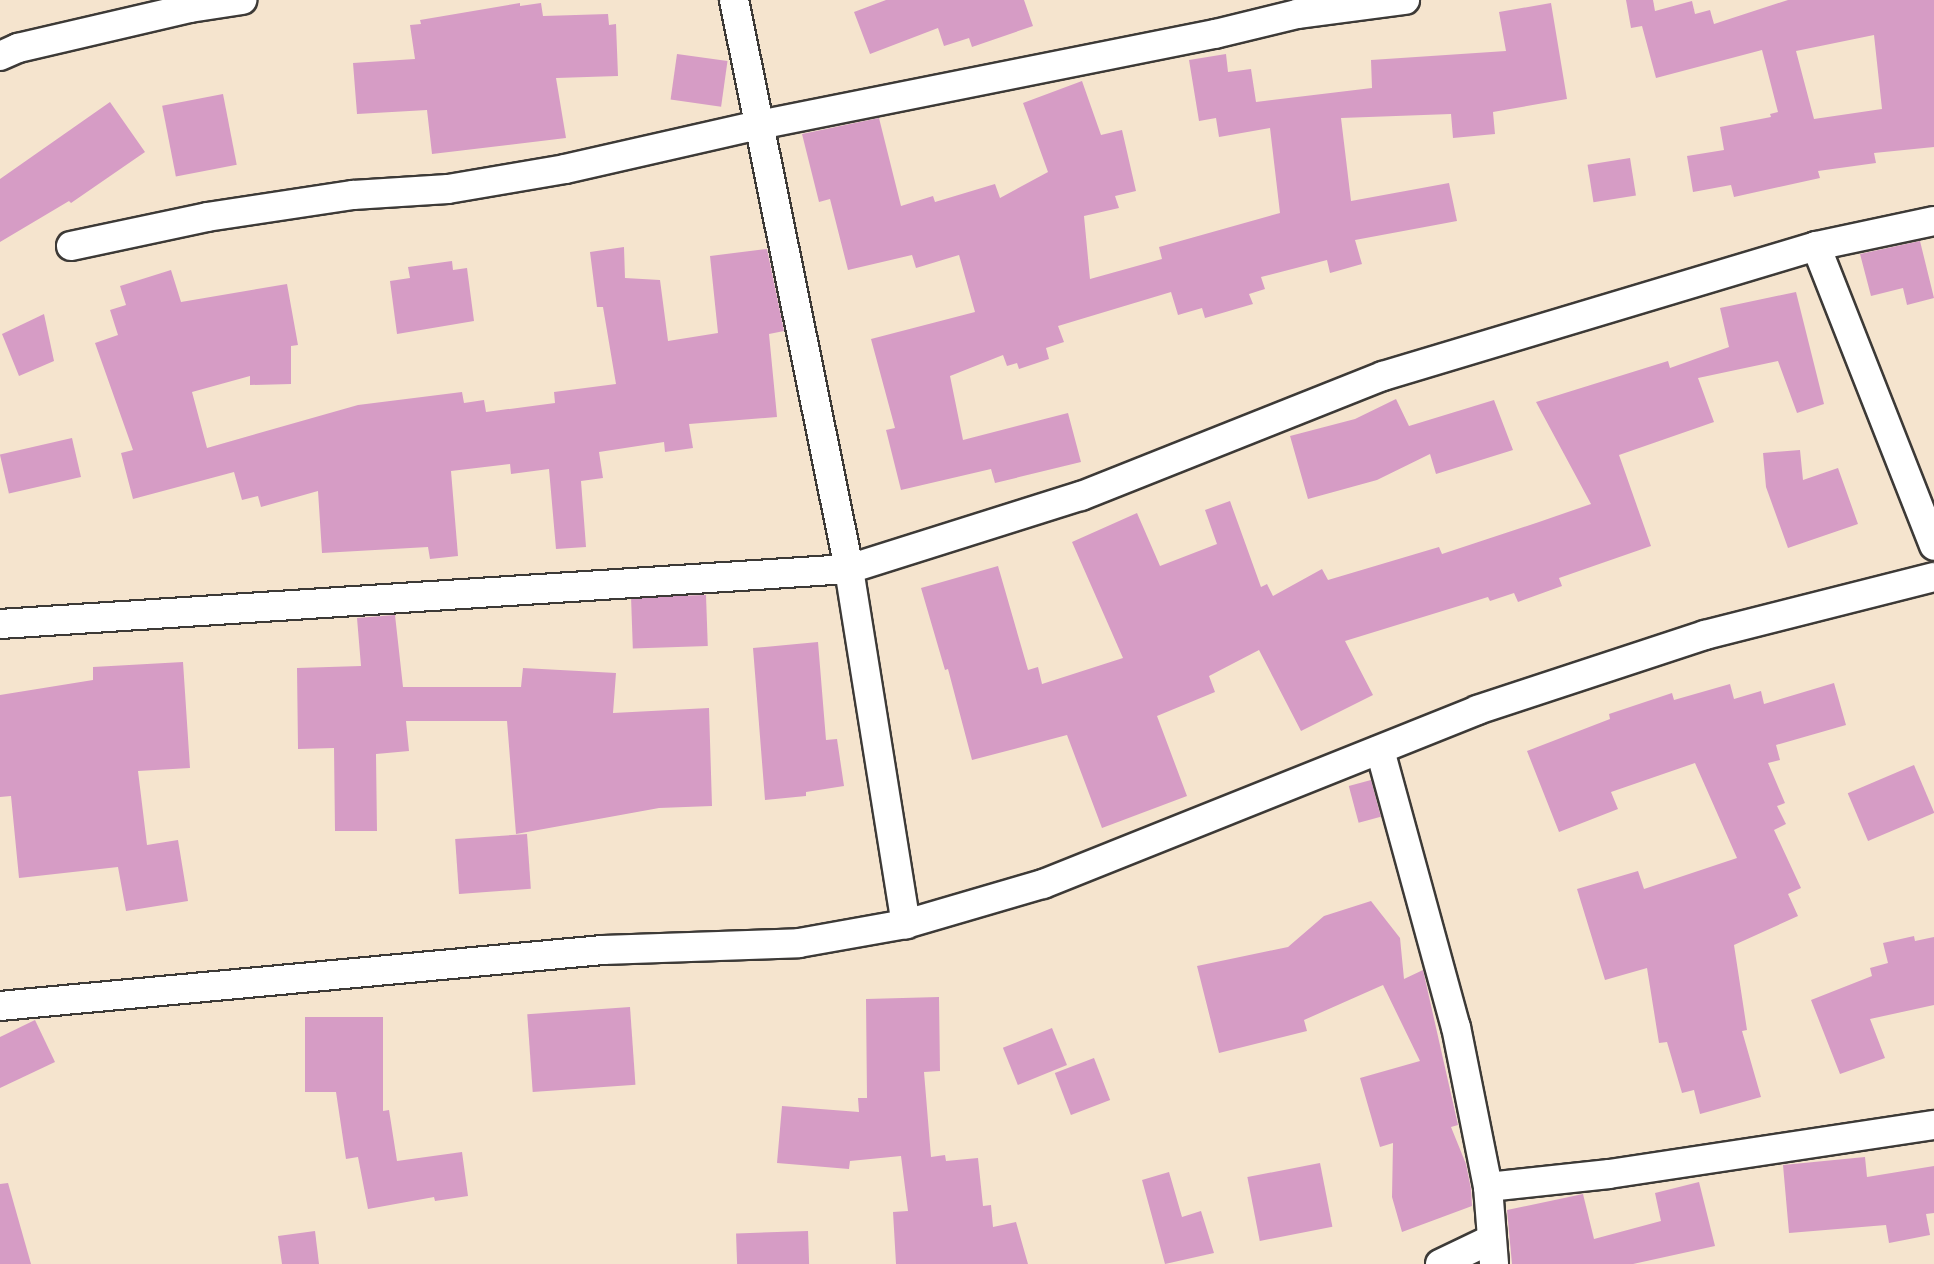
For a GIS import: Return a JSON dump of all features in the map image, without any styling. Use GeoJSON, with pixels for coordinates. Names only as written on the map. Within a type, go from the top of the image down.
{"type":"FeatureCollection","features":[{"type":"Feature","properties":{"kind":"street"},"geometry":{"type":"LineString","coordinates":[[0,56],[18,48],[147,18],[242,0]]}},
{"type":"Feature","properties":{"kind":"street"},"geometry":{"type":"LineString","coordinates":[[734,0],[849,569],[906,924]]}},
{"type":"Feature","properties":{"kind":"street"},"geometry":{"type":"LineString","coordinates":[[71,246],[207,217],[353,195],[448,189],[565,169],[759,125],[1215,34],[1297,14],[1405,0]]}},
{"type":"Feature","properties":{"kind":"street"},"geometry":{"type":"LineString","coordinates":[[0,624],[849,569],[1081,496],[1383,376],[1816,246],[1934,221]]}},
{"type":"Feature","properties":{"kind":"street"},"geometry":{"type":"LineString","coordinates":[[1816,246],[1934,546]]}},
{"type":"Feature","properties":{"kind":"street"},"geometry":{"type":"LineString","coordinates":[[0,1006],[603,950],[799,943],[906,924],[1043,884],[1477,710],[1705,635],[1934,577]]}},
{"type":"Feature","properties":{"kind":"street"},"geometry":{"type":"LineString","coordinates":[[1380,750],[1456,1027],[1488,1187],[1492,1252],[1440,1264]]}},
{"type":"Feature","properties":{"kind":"street"},"geometry":{"type":"LineString","coordinates":[[1488,1187],[1609,1174],[1934,1125]]}},
{"type":"Feature","properties":{"kind":"building"},"geometry":{"type":"Polygon","coordinates":[[[886,0],[1024,0],[1033,26],[972,47],[969,38],[944,46],[938,28],[870,54],[854,12],[886,0]]]}},
{"type":"Feature","properties":{"kind":"building"},"geometry":{"type":"Polygon","coordinates":[[[1626,0],[1653,0],[1655,11],[1692,1],[1695,14],[1710,10],[1714,24],[1788,0],[1934,0],[1934,147],[1874,153],[1876,163],[1818,171],[1820,178],[1734,197],[1731,185],[1693,192],[1687,156],[1724,150],[1720,127],[1771,117],[1770,114],[1778,112],[1762,50],[1656,78],[1642,26],[1631,28],[1626,0]],[[1874,35],[1796,51],[1814,119],[1882,109],[1874,35]]]}},
{"type":"Feature","properties":{"kind":"building"},"geometry":{"type":"Polygon","coordinates":[[[520,3],[520,6],[541,3],[543,16],[608,14],[609,25],[616,24],[618,76],[556,78],[566,138],[432,154],[427,110],[357,114],[353,63],[415,59],[410,25],[421,24],[420,20],[520,3]]]}},
{"type":"Feature","properties":{"kind":"building"},"geometry":{"type":"Polygon","coordinates":[[[1551,3],[1567,99],[1493,112],[1495,134],[1453,138],[1451,114],[1341,118],[1351,201],[1449,183],[1457,221],[1355,240],[1362,264],[1330,273],[1327,260],[1261,277],[1265,289],[1249,294],[1253,304],[1205,318],[1202,308],[1178,315],[1171,292],[1058,326],[1064,342],[1046,348],[1049,359],[1019,369],[1017,363],[1007,366],[1003,355],[950,376],[963,440],[1068,413],[1081,462],[995,483],[991,469],[901,490],[886,430],[895,428],[871,339],[975,312],[959,255],[916,268],[912,255],[848,270],[830,199],[819,202],[802,134],[879,118],[901,206],[933,196],[935,202],[995,184],[1000,198],[1048,172],[1023,103],[1082,81],[1101,135],[1122,130],[1136,191],[1115,196],[1119,208],[1084,216],[1090,279],[1162,259],[1159,247],[1280,213],[1270,128],[1219,137],[1216,118],[1199,121],[1189,60],[1226,54],[1228,72],[1251,69],[1256,102],[1372,88],[1371,60],[1506,51],[1499,12],[1551,3]]]}},
{"type":"Feature","properties":{"kind":"building"},"geometry":{"type":"Polygon","coordinates":[[[677,54],[728,61],[721,107],[671,100],[677,54]]]}},
{"type":"Feature","properties":{"kind":"building"},"geometry":{"type":"Polygon","coordinates":[[[223,94],[237,165],[176,177],[162,106],[223,94]]]}},
{"type":"Feature","properties":{"kind":"building"},"geometry":{"type":"Polygon","coordinates":[[[110,102],[145,152],[71,203],[69,201],[0,242],[0,179],[110,102]]]}},
{"type":"Feature","properties":{"kind":"building"},"geometry":{"type":"Polygon","coordinates":[[[1630,158],[1636,196],[1593,202],[1588,165],[1630,158]]]}},
{"type":"Feature","properties":{"kind":"building"},"geometry":{"type":"Polygon","coordinates":[[[1920,241],[1934,298],[1907,305],[1903,288],[1871,296],[1860,254],[1920,241]]]}},
{"type":"Feature","properties":{"kind":"building"},"geometry":{"type":"Polygon","coordinates":[[[624,247],[625,278],[660,280],[668,341],[718,333],[710,256],[767,249],[784,331],[769,334],[777,417],[689,424],[693,448],[665,452],[664,442],[599,452],[603,478],[581,481],[586,547],[556,549],[549,469],[511,474],[510,464],[451,471],[458,556],[430,559],[428,547],[322,553],[318,491],[261,507],[258,496],[242,500],[234,472],[133,499],[121,453],[133,450],[95,343],[118,335],[110,310],[126,305],[120,286],[171,270],[181,302],[287,284],[298,345],[291,346],[291,384],[250,385],[250,376],[192,392],[207,448],[358,405],[462,392],[464,403],[484,400],[486,412],[555,403],[554,392],[616,384],[603,307],[597,307],[590,252],[624,247]]]}},
{"type":"Feature","properties":{"kind":"building"},"geometry":{"type":"Polygon","coordinates":[[[452,261],[453,270],[467,268],[474,321],[397,334],[390,281],[410,278],[408,267],[452,261]]]}},
{"type":"Feature","properties":{"kind":"building"},"geometry":{"type":"Polygon","coordinates":[[[1796,292],[1824,404],[1797,413],[1778,361],[1698,378],[1714,422],[1619,455],[1651,546],[1559,578],[1562,586],[1518,602],[1514,593],[1490,601],[1488,597],[1345,641],[1373,695],[1301,731],[1259,650],[1209,676],[1215,692],[1157,716],[1187,796],[1102,828],[1067,735],[972,760],[948,669],[945,670],[921,588],[998,566],[1028,670],[1038,667],[1042,684],[1123,658],[1072,542],[1137,513],[1160,566],[1217,544],[1205,510],[1230,501],[1261,587],[1267,584],[1273,596],[1322,569],[1328,580],[1439,547],[1442,554],[1539,522],[1591,504],[1536,402],[1668,361],[1670,368],[1729,347],[1720,308],[1796,292]]]}},
{"type":"Feature","properties":{"kind":"building"},"geometry":{"type":"Polygon","coordinates":[[[44,314],[54,361],[19,376],[2,334],[44,314]]]}},
{"type":"Feature","properties":{"kind":"building"},"geometry":{"type":"Polygon","coordinates":[[[1396,399],[1409,426],[1494,400],[1513,450],[1436,474],[1430,454],[1377,480],[1308,499],[1290,436],[1355,419],[1396,399]]]}},
{"type":"Feature","properties":{"kind":"building"},"geometry":{"type":"Polygon","coordinates":[[[72,438],[81,477],[9,494],[0,455],[72,438]]]}},
{"type":"Feature","properties":{"kind":"building"},"geometry":{"type":"Polygon","coordinates":[[[1800,450],[1803,480],[1838,468],[1858,524],[1788,548],[1766,487],[1763,453],[1800,450]]]}},
{"type":"Feature","properties":{"kind":"building"},"geometry":{"type":"Polygon","coordinates":[[[706,595],[708,646],[633,649],[631,598],[706,595]]]}},
{"type":"Feature","properties":{"kind":"building"},"geometry":{"type":"Polygon","coordinates":[[[395,615],[403,687],[521,687],[523,668],[616,673],[613,713],[709,708],[712,806],[659,808],[516,834],[507,721],[406,721],[409,751],[376,754],[377,831],[335,831],[334,748],[298,749],[297,668],[361,666],[357,618],[395,615]]]}},
{"type":"Feature","properties":{"kind":"building"},"geometry":{"type":"Polygon","coordinates":[[[818,642],[826,740],[837,739],[844,786],[806,792],[806,796],[765,800],[753,648],[818,642]]]}},
{"type":"Feature","properties":{"kind":"building"},"geometry":{"type":"Polygon","coordinates":[[[183,662],[190,768],[138,771],[147,845],[178,840],[188,901],[126,911],[118,867],[19,878],[11,796],[0,797],[0,695],[93,680],[93,667],[183,662]]]}},
{"type":"Feature","properties":{"kind":"building"},"geometry":{"type":"Polygon","coordinates":[[[1834,683],[1846,725],[1776,745],[1780,760],[1768,763],[1785,803],[1777,806],[1786,824],[1774,830],[1801,888],[1788,894],[1798,916],[1734,945],[1747,1030],[1742,1031],[1761,1097],[1700,1114],[1694,1090],[1682,1093],[1667,1042],[1659,1043],[1647,968],[1605,980],[1577,889],[1638,871],[1644,889],[1737,858],[1695,763],[1611,792],[1618,809],[1559,832],[1527,751],[1610,719],[1609,714],[1672,693],[1674,700],[1730,684],[1734,699],[1761,691],[1764,704],[1834,683]]]}},
{"type":"Feature","properties":{"kind":"building"},"geometry":{"type":"Polygon","coordinates":[[[1914,765],[1934,813],[1868,841],[1848,793],[1914,765]]]}},
{"type":"Feature","properties":{"kind":"building"},"geometry":{"type":"Polygon","coordinates":[[[1371,780],[1381,817],[1359,823],[1349,786],[1371,780]]]}},
{"type":"Feature","properties":{"kind":"building"},"geometry":{"type":"Polygon","coordinates":[[[527,834],[531,889],[459,894],[455,839],[527,834]]]}},
{"type":"Feature","properties":{"kind":"building"},"geometry":{"type":"Polygon","coordinates":[[[1371,901],[1400,938],[1404,979],[1423,970],[1458,1125],[1451,1127],[1466,1164],[1471,1189],[1472,1206],[1402,1232],[1392,1197],[1393,1143],[1380,1147],[1360,1078],[1420,1061],[1383,985],[1304,1020],[1307,1031],[1219,1053],[1197,966],[1288,947],[1324,916],[1371,901]]]}},
{"type":"Feature","properties":{"kind":"building"},"geometry":{"type":"Polygon","coordinates":[[[1914,936],[1915,941],[1934,937],[1934,1005],[1870,1019],[1885,1058],[1840,1074],[1811,1000],[1872,976],[1870,968],[1888,963],[1883,943],[1914,936]]]}},
{"type":"Feature","properties":{"kind":"building"},"geometry":{"type":"Polygon","coordinates":[[[939,997],[940,1071],[924,1072],[931,1157],[945,1155],[946,1161],[978,1158],[983,1206],[991,1205],[993,1227],[1016,1222],[1028,1264],[896,1264],[893,1212],[908,1211],[901,1156],[850,1161],[849,1169],[777,1163],[782,1106],[859,1112],[858,1098],[867,1098],[866,999],[939,997]]]}},
{"type":"Feature","properties":{"kind":"building"},"geometry":{"type":"Polygon","coordinates":[[[630,1007],[635,1085],[533,1092],[527,1014],[630,1007]]]}},
{"type":"Feature","properties":{"kind":"building"},"geometry":{"type":"Polygon","coordinates":[[[305,1017],[383,1017],[383,1111],[389,1110],[397,1161],[462,1152],[468,1196],[435,1201],[434,1197],[368,1209],[358,1157],[346,1159],[336,1092],[305,1092],[305,1017]]]}},
{"type":"Feature","properties":{"kind":"building"},"geometry":{"type":"Polygon","coordinates":[[[35,1020],[55,1062],[0,1088],[0,1037],[35,1020]]]}},
{"type":"Feature","properties":{"kind":"building"},"geometry":{"type":"Polygon","coordinates":[[[1052,1028],[1067,1065],[1018,1085],[1003,1048],[1052,1028]]]}},
{"type":"Feature","properties":{"kind":"building"},"geometry":{"type":"Polygon","coordinates":[[[1094,1058],[1110,1100],[1071,1115],[1055,1073],[1094,1058]]]}},
{"type":"Feature","properties":{"kind":"building"},"geometry":{"type":"Polygon","coordinates":[[[1865,1157],[1867,1177],[1934,1166],[1934,1213],[1926,1214],[1930,1235],[1889,1243],[1886,1225],[1789,1233],[1783,1165],[1865,1157]]]}},
{"type":"Feature","properties":{"kind":"building"},"geometry":{"type":"Polygon","coordinates":[[[1320,1163],[1332,1227],[1260,1241],[1247,1177],[1320,1163]]]}},
{"type":"Feature","properties":{"kind":"building"},"geometry":{"type":"Polygon","coordinates":[[[1169,1172],[1182,1217],[1201,1211],[1214,1253],[1165,1264],[1142,1180],[1169,1172]]]}},
{"type":"Feature","properties":{"kind":"building"},"geometry":{"type":"Polygon","coordinates":[[[1699,1182],[1715,1246],[1633,1264],[1512,1264],[1507,1210],[1583,1194],[1594,1239],[1661,1221],[1655,1193],[1699,1182]]]}},
{"type":"Feature","properties":{"kind":"building"},"geometry":{"type":"Polygon","coordinates":[[[8,1183],[31,1264],[0,1264],[0,1184],[8,1183]]]}},
{"type":"Feature","properties":{"kind":"building"},"geometry":{"type":"Polygon","coordinates":[[[315,1231],[319,1264],[282,1264],[278,1236],[315,1231]]]}},
{"type":"Feature","properties":{"kind":"building"},"geometry":{"type":"Polygon","coordinates":[[[808,1231],[809,1264],[737,1264],[736,1234],[808,1231]]]}}]}
